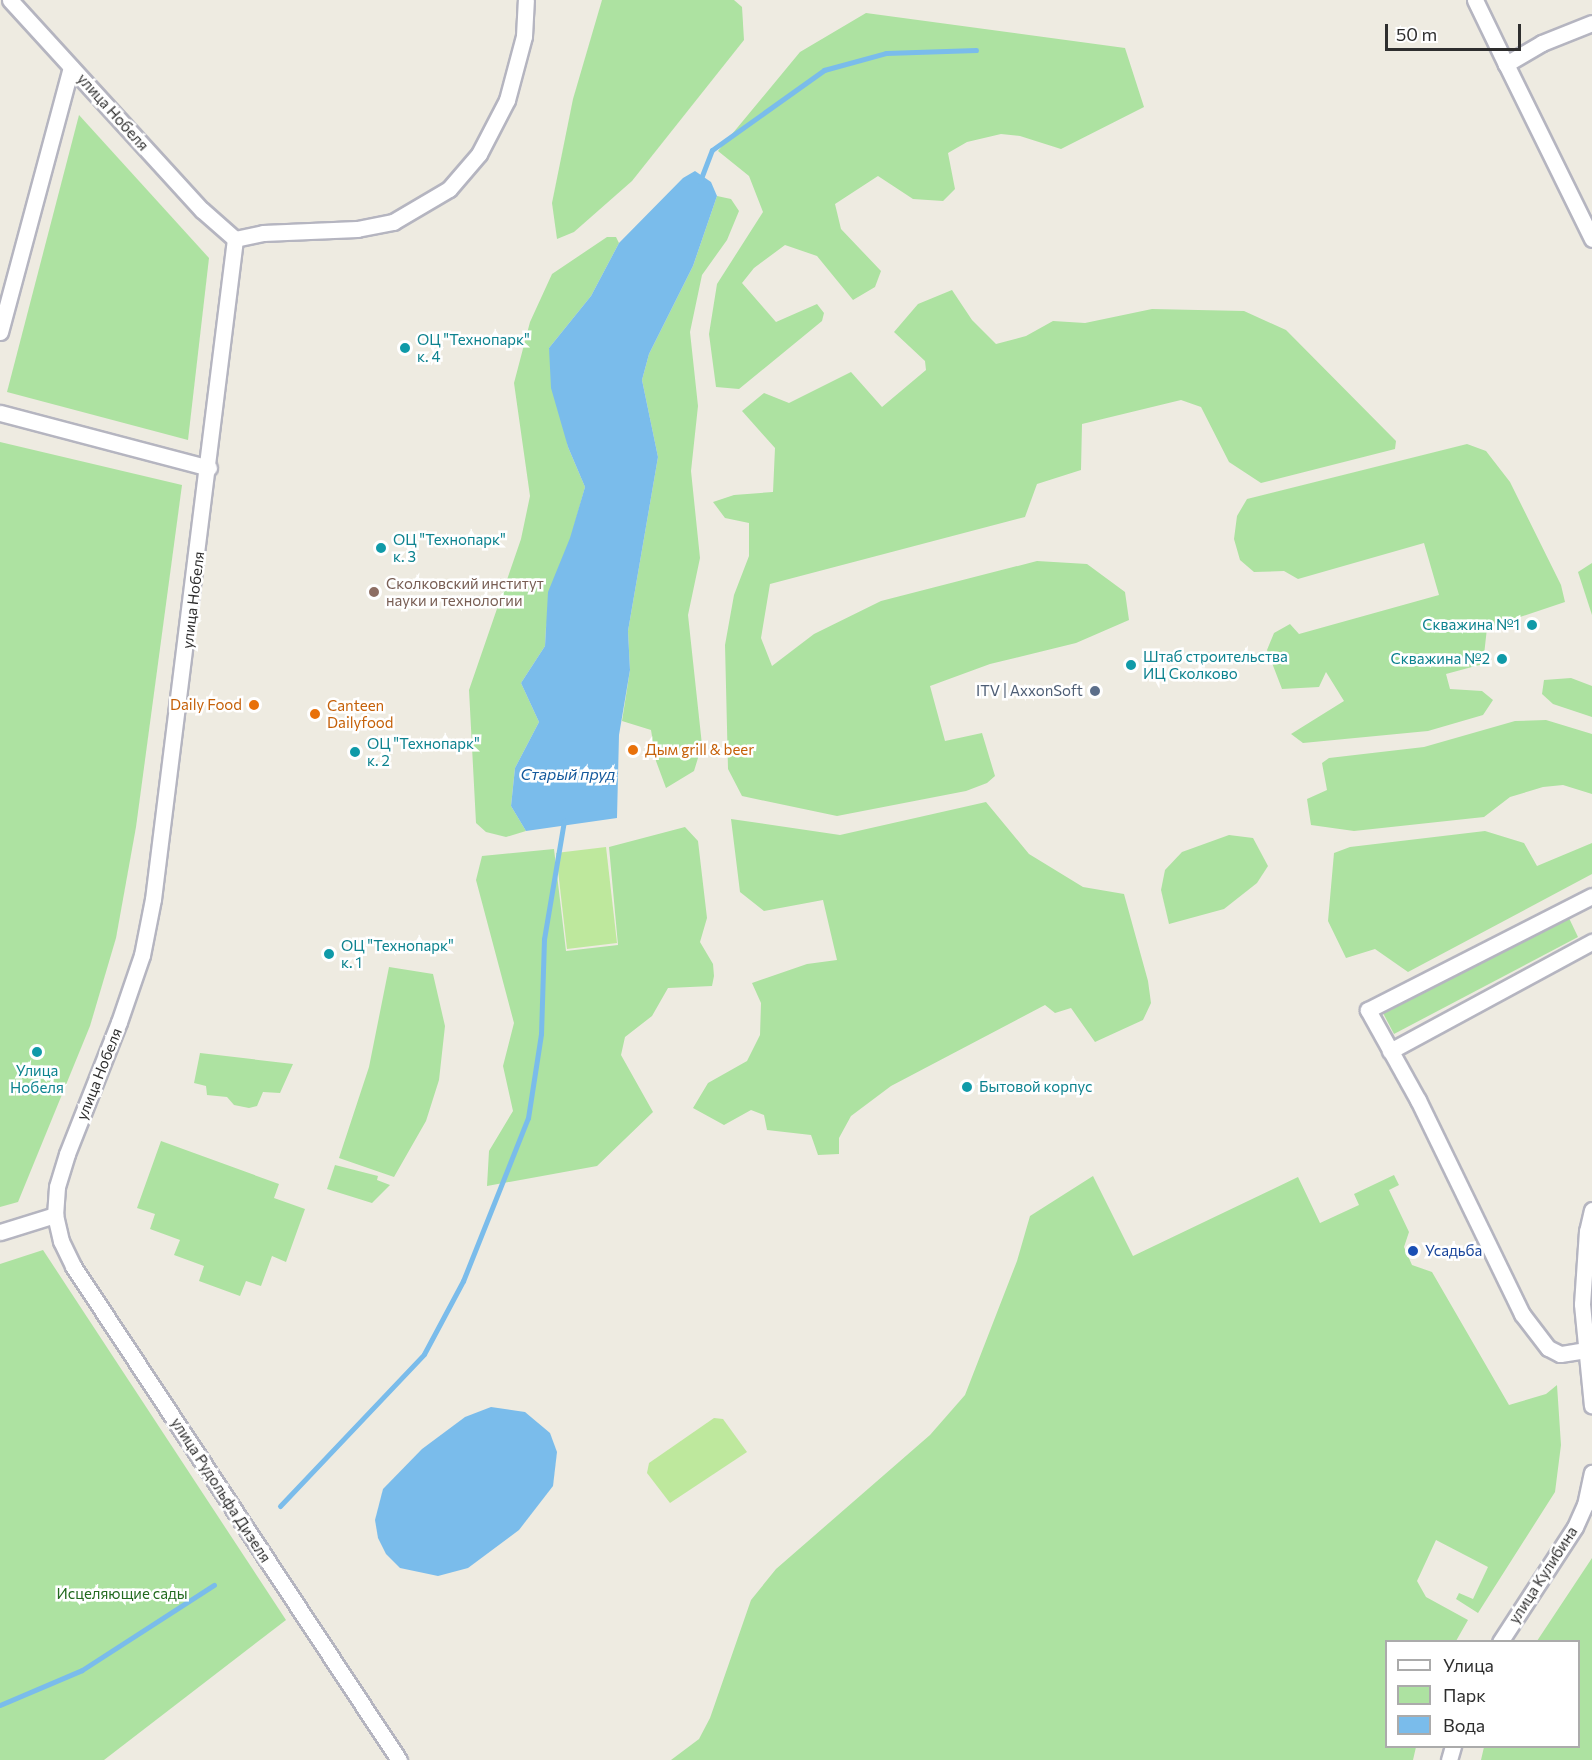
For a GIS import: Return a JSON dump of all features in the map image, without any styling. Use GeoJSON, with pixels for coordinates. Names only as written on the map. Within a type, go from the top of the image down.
{"type":"FeatureCollection","features":[{"type":"Feature","properties":{"kind":"street","name":"улица Нобеля"},"geometry":{"type":"LineString","coordinates":[[10,0],[202,210],[236,239],[162,841],[142,955],[119,1022],[66,1154],[57,1187],[55,1215]]}},
{"type":"Feature","properties":{"kind":"street"},"geometry":{"type":"LineString","coordinates":[[236,239],[263,233],[357,229],[393,222],[449,189],[479,154],[507,100],[524,36],[526,0]]}},
{"type":"Feature","properties":{"kind":"street"},"geometry":{"type":"LineString","coordinates":[[1475,0],[1592,239]]}},
{"type":"Feature","properties":{"kind":"street"},"geometry":{"type":"LineString","coordinates":[[1506,64],[1542,43],[1592,23]]}},
{"type":"Feature","properties":{"kind":"street"},"geometry":{"type":"LineString","coordinates":[[0,332],[71,67]]}},
{"type":"Feature","properties":{"kind":"street"},"geometry":{"type":"LineString","coordinates":[[0,413],[209,468]]}},
{"type":"Feature","properties":{"kind":"street"},"geometry":{"type":"LineString","coordinates":[[1586,1350],[1560,1354],[1554,1351],[1522,1314],[1418,1100],[1368,1010],[1592,896]]}},
{"type":"Feature","properties":{"kind":"street"},"geometry":{"type":"LineString","coordinates":[[1390,1051],[1592,942]]}},
{"type":"Feature","properties":{"kind":"street"},"geometry":{"type":"LineString","coordinates":[[1592,1210],[1583,1272],[1586,1350],[1592,1406]]}},
{"type":"Feature","properties":{"kind":"street"},"geometry":{"type":"LineString","coordinates":[[0,1232],[55,1215]]}},
{"type":"Feature","properties":{"kind":"street","name":"улица Рудольфа Дизеля"},"geometry":{"type":"LineString","coordinates":[[55,1215],[72,1266],[399,1760]]}},
{"type":"Feature","properties":{"kind":"street","name":"улица Кулибина"},"geometry":{"type":"LineString","coordinates":[[1501,1640],[1575,1527],[1585,1505],[1592,1473]]}},
{"type":"Feature","properties":{"kind":"green space"},"geometry":{"type":"Polygon","coordinates":[[[602,0],[734,0],[742,7],[744,40],[632,181],[574,232],[557,239],[552,203],[573,99],[602,0]]]}},
{"type":"Feature","properties":{"kind":"green space"},"geometry":{"type":"Polygon","coordinates":[[[866,13],[1125,48],[1144,107],[1061,149],[1020,136],[1001,134],[967,142],[948,153],[955,189],[943,201],[913,199],[878,176],[835,204],[841,229],[881,271],[875,287],[853,300],[817,256],[785,245],[754,268],[742,283],[776,322],[817,304],[824,313],[822,321],[739,389],[716,387],[709,334],[717,284],[763,212],[749,176],[718,151],[800,52],[866,13]]]}},
{"type":"Feature","properties":{"kind":"green space"},"geometry":{"type":"Polygon","coordinates":[[[79,115],[209,258],[188,440],[7,392],[79,115]]]}},
{"type":"Feature","properties":{"kind":"green space"},"geometry":{"type":"Polygon","coordinates":[[[717,196],[731,199],[739,211],[727,240],[702,275],[690,332],[698,406],[691,471],[700,558],[688,615],[702,745],[694,771],[666,788],[656,761],[651,730],[622,721],[630,670],[628,631],[658,457],[642,380],[649,354],[693,266],[717,196]]]}},
{"type":"Feature","properties":{"kind":"green space"},"geometry":{"type":"Polygon","coordinates":[[[607,237],[616,237],[619,243],[591,296],[549,348],[568,447],[585,487],[546,627],[545,646],[521,683],[539,722],[515,768],[511,806],[526,831],[506,837],[486,832],[476,823],[469,690],[521,539],[530,496],[514,383],[530,322],[552,274],[607,237]]]}},
{"type":"Feature","properties":{"kind":"green space"},"geometry":{"type":"Polygon","coordinates":[[[952,290],[972,320],[996,344],[1026,336],[1053,321],[1085,323],[1152,309],[1244,311],[1286,330],[1396,441],[1395,449],[1261,483],[1229,462],[1201,407],[1181,400],[1082,424],[1081,470],[1037,484],[1025,517],[770,584],[761,638],[772,666],[814,634],[881,601],[1037,561],[1087,564],[1125,592],[1129,620],[1076,643],[990,664],[930,686],[945,741],[982,733],[995,776],[987,783],[966,791],[837,816],[742,796],[728,769],[725,645],[734,595],[749,556],[749,523],[725,518],[713,502],[734,495],[773,492],[775,448],[742,411],[764,393],[789,403],[851,372],[882,407],[926,370],[925,361],[894,332],[918,304],[952,290]]]}},
{"type":"Feature","properties":{"kind":"green space"},"geometry":{"type":"Polygon","coordinates":[[[0,442],[182,485],[136,827],[116,938],[90,1026],[18,1202],[0,1207],[0,442]]]}},
{"type":"Feature","properties":{"kind":"green space"},"geometry":{"type":"Polygon","coordinates":[[[1467,444],[1486,451],[1510,482],[1561,585],[1565,602],[1487,628],[1483,664],[1446,674],[1450,689],[1482,691],[1493,700],[1483,715],[1428,731],[1303,743],[1291,734],[1344,701],[1326,672],[1319,687],[1282,689],[1267,650],[1274,633],[1290,624],[1299,634],[1439,595],[1424,543],[1298,579],[1284,571],[1254,572],[1240,560],[1234,539],[1237,516],[1247,499],[1467,444]]]}},
{"type":"Feature","properties":{"kind":"green space"},"geometry":{"type":"Polygon","coordinates":[[[1592,563],[1592,615],[1578,572],[1592,563]]]}},
{"type":"Feature","properties":{"kind":"green space"},"geometry":{"type":"Polygon","coordinates":[[[1571,678],[1592,686],[1592,717],[1553,704],[1542,694],[1544,680],[1571,678]]]}},
{"type":"Feature","properties":{"kind":"green space"},"geometry":{"type":"Polygon","coordinates":[[[1546,720],[1592,734],[1592,794],[1563,785],[1543,787],[1510,797],[1484,817],[1354,831],[1311,825],[1307,799],[1327,790],[1322,763],[1329,758],[1424,747],[1515,721],[1546,720]]]}},
{"type":"Feature","properties":{"kind":"green space"},"geometry":{"type":"Polygon","coordinates":[[[986,802],[1029,854],[1083,887],[1124,894],[1148,981],[1151,1003],[1143,1020],[1095,1042],[1071,1008],[1055,1013],[1045,1005],[891,1086],[851,1116],[839,1138],[839,1154],[818,1155],[811,1135],[767,1130],[764,1115],[751,1110],[724,1125],[693,1108],[708,1083],[747,1061],[760,1035],[761,1003],[752,983],[807,964],[837,960],[823,900],[764,911],[740,892],[731,819],[840,835],[986,802]]]}},
{"type":"Feature","properties":{"kind":"green space"},"geometry":{"type":"Polygon","coordinates":[[[685,827],[698,841],[707,918],[700,942],[713,964],[714,976],[712,986],[668,988],[652,1016],[625,1037],[621,1055],[653,1112],[597,1166],[487,1186],[489,1151],[513,1111],[503,1066],[514,1023],[476,880],[482,856],[554,849],[566,951],[618,945],[609,847],[685,827]]]}},
{"type":"Feature","properties":{"kind":"green space"},"geometry":{"type":"Polygon","coordinates":[[[1485,831],[1524,843],[1537,866],[1592,843],[1592,874],[1408,972],[1375,949],[1346,958],[1328,921],[1334,853],[1350,847],[1485,831]]]}},
{"type":"Feature","properties":{"kind":"green space"},"geometry":{"type":"Polygon","coordinates":[[[1229,835],[1253,838],[1268,866],[1257,883],[1224,909],[1169,924],[1161,890],[1165,870],[1182,852],[1229,835]]]}},
{"type":"Feature","properties":{"kind":"green space"},"geometry":{"type":"Polygon","coordinates":[[[606,847],[617,943],[567,949],[556,853],[606,847]]]}},
{"type":"Feature","properties":{"kind":"green space"},"geometry":{"type":"Polygon","coordinates":[[[1568,916],[1578,937],[1394,1034],[1383,1013],[1568,916]]]}},
{"type":"Feature","properties":{"kind":"green space"},"geometry":{"type":"Polygon","coordinates":[[[389,967],[433,974],[445,1026],[439,1080],[426,1121],[394,1177],[339,1158],[369,1067],[389,967]]]}},
{"type":"Feature","properties":{"kind":"green space"},"geometry":{"type":"Polygon","coordinates":[[[200,1053],[293,1064],[280,1093],[263,1092],[257,1106],[249,1108],[234,1105],[227,1097],[207,1095],[206,1086],[194,1083],[200,1053]]]}},
{"type":"Feature","properties":{"kind":"green space"},"geometry":{"type":"Polygon","coordinates":[[[161,1141],[279,1184],[274,1198],[305,1209],[286,1262],[272,1256],[261,1286],[246,1281],[240,1296],[199,1281],[204,1266],[174,1255],[180,1240],[150,1229],[155,1214],[137,1208],[161,1141]]]}},
{"type":"Feature","properties":{"kind":"green space"},"geometry":{"type":"Polygon","coordinates":[[[335,1165],[378,1176],[377,1180],[390,1185],[372,1203],[327,1189],[335,1165]]]}},
{"type":"Feature","properties":{"kind":"green space"},"geometry":{"type":"Polygon","coordinates":[[[1394,1175],[1399,1185],[1389,1190],[1409,1232],[1404,1247],[1412,1265],[1432,1272],[1509,1405],[1546,1394],[1557,1385],[1561,1445],[1555,1492],[1478,1613],[1456,1599],[1459,1593],[1473,1599],[1488,1567],[1436,1540],[1417,1581],[1426,1597],[1468,1620],[1457,1640],[1385,1640],[1385,1748],[1416,1748],[1413,1760],[671,1760],[699,1739],[710,1718],[751,1600],[776,1569],[930,1435],[965,1395],[1017,1261],[1030,1216],[1093,1176],[1133,1256],[1298,1177],[1320,1223],[1359,1205],[1354,1194],[1394,1175]]]}},
{"type":"Feature","properties":{"kind":"green space","name":"Исцеляющие сады"},"geometry":{"type":"Polygon","coordinates":[[[43,1250],[286,1620],[104,1760],[0,1760],[0,1264],[43,1250]]]}},
{"type":"Feature","properties":{"kind":"green space"},"geometry":{"type":"Polygon","coordinates":[[[714,1418],[723,1419],[747,1452],[670,1503],[647,1473],[649,1463],[714,1418]]]}},
{"type":"Feature","properties":{"kind":"green space"},"geometry":{"type":"Polygon","coordinates":[[[1592,1558],[1592,1760],[1481,1760],[1484,1748],[1580,1748],[1580,1640],[1538,1640],[1592,1558]]]}},
{"type":"Feature","properties":{"kind":"water","name":"Старый пруд"},"geometry":{"type":"Polygon","coordinates":[[[695,171],[711,182],[717,196],[693,266],[649,354],[642,380],[658,457],[628,631],[630,670],[619,735],[617,818],[526,831],[511,806],[515,768],[539,722],[521,683],[545,646],[548,592],[570,538],[585,487],[568,447],[551,388],[549,348],[591,296],[619,243],[683,178],[695,171]]]}},
{"type":"Feature","properties":{"kind":"water"},"geometry":{"type":"Polygon","coordinates":[[[491,1407],[525,1412],[550,1433],[557,1452],[553,1486],[519,1530],[468,1568],[438,1576],[400,1568],[386,1554],[378,1538],[375,1520],[383,1489],[422,1449],[465,1417],[491,1407]]]}},
{"type":"Feature","properties":{"kind":"waterway"},"geometry":{"type":"LineString","coordinates":[[700,181],[712,150],[824,70],[886,53],[976,50]]}},
{"type":"Feature","properties":{"kind":"waterway"},"geometry":{"type":"LineString","coordinates":[[280,1506],[424,1354],[463,1281],[528,1118],[541,1034],[544,939],[564,821]]}},
{"type":"Feature","properties":{"kind":"waterway"},"geometry":{"type":"LineString","coordinates":[[0,1705],[82,1670],[214,1585]]}},
{"type":"Feature","properties":{"kind":"place","name":"ОЦ \"Технопарк\" к. 4"},"geometry":{"type":"Point","coordinates":[405,348]}},
{"type":"Feature","properties":{"kind":"place","name":"ОЦ \"Технопарк\" к. 3"},"geometry":{"type":"Point","coordinates":[381,548]}},
{"type":"Feature","properties":{"kind":"place","name":"Сколковский институт науки и технологии"},"geometry":{"type":"Point","coordinates":[374,592]}},
{"type":"Feature","properties":{"kind":"place","name":"Скважина №1"},"geometry":{"type":"Point","coordinates":[1532,625]}},
{"type":"Feature","properties":{"kind":"place","name":"Скважина №2"},"geometry":{"type":"Point","coordinates":[1502,659]}},
{"type":"Feature","properties":{"kind":"place","name":"Штаб строительства ИЦ Сколково"},"geometry":{"type":"Point","coordinates":[1131,665]}},
{"type":"Feature","properties":{"kind":"place","name":"ITV | AxxonSoft"},"geometry":{"type":"Point","coordinates":[1095,691]}},
{"type":"Feature","properties":{"kind":"place","name":"Daily Food"},"geometry":{"type":"Point","coordinates":[254,705]}},
{"type":"Feature","properties":{"kind":"place","name":"Canteen Dailyfood"},"geometry":{"type":"Point","coordinates":[315,714]}},
{"type":"Feature","properties":{"kind":"place","name":"Дым grill & beer"},"geometry":{"type":"Point","coordinates":[633,750]}},
{"type":"Feature","properties":{"kind":"place","name":"ОЦ \"Технопарк\" к. 2"},"geometry":{"type":"Point","coordinates":[355,752]}},
{"type":"Feature","properties":{"kind":"place","name":"ОЦ \"Технопарк\" к. 1"},"geometry":{"type":"Point","coordinates":[329,954]}},
{"type":"Feature","properties":{"kind":"place","name":"Улица Нобеля"},"geometry":{"type":"Point","coordinates":[37,1052]}},
{"type":"Feature","properties":{"kind":"place","name":"Бытовой корпус"},"geometry":{"type":"Point","coordinates":[967,1087]}},
{"type":"Feature","properties":{"kind":"place","name":"Усадьба"},"geometry":{"type":"Point","coordinates":[1413,1251]}}]}
